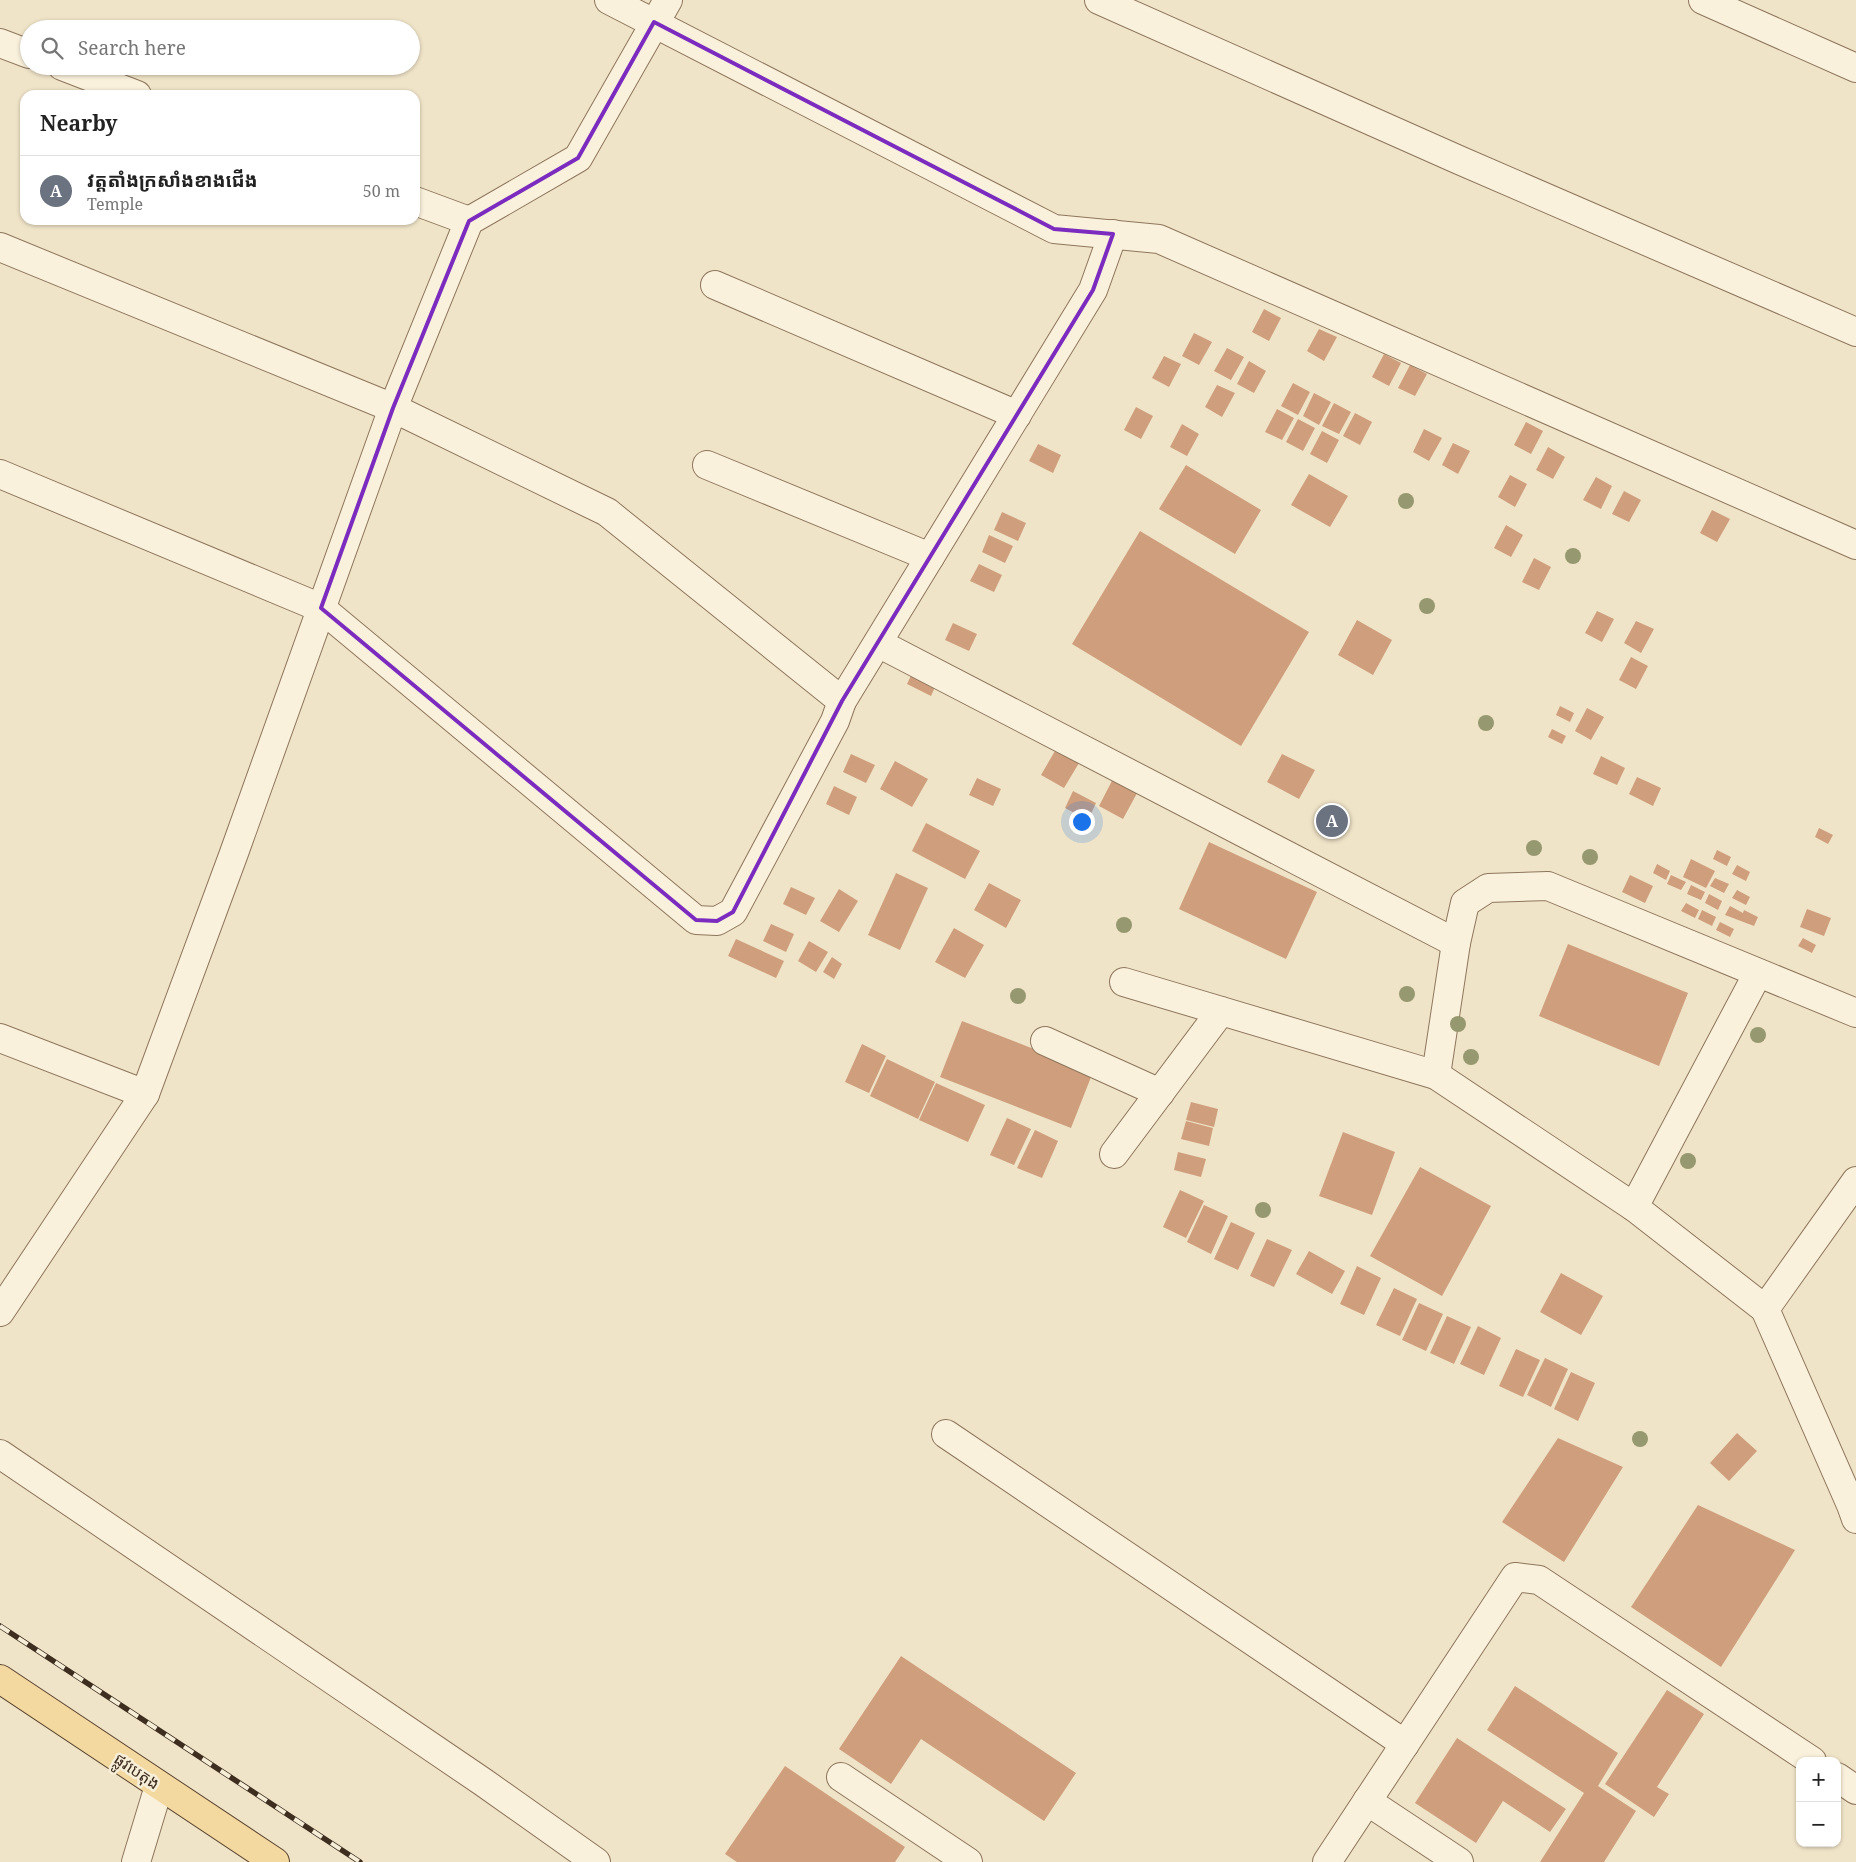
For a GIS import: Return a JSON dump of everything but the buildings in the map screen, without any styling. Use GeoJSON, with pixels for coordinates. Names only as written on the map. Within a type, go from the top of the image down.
{"type":"FeatureCollection","features":[{"type":"Feature","properties":{"kind":"main road","name":"ផ្លូវបេតុង"},"geometry":{"type":"LineString","coordinates":[[0,1679],[275,1862]]}},
{"type":"Feature","properties":{"kind":"street"},"geometry":{"type":"LineString","coordinates":[[609,0],[661,11],[1054,229],[1159,239],[1856,545]]}},
{"type":"Feature","properties":{"kind":"street"},"geometry":{"type":"LineString","coordinates":[[1099,0],[1468,164],[1856,332]]}},
{"type":"Feature","properties":{"kind":"street"},"geometry":{"type":"LineString","coordinates":[[1704,0],[1856,68]]}},
{"type":"Feature","properties":{"kind":"street"},"geometry":{"type":"LineString","coordinates":[[0,1312],[145,1094],[234,854],[393,408],[469,221],[578,158],[661,11]]}},
{"type":"Feature","properties":{"kind":"street"},"geometry":{"type":"LineString","coordinates":[[0,43],[20,51]]}},
{"type":"Feature","properties":{"kind":"street"},"geometry":{"type":"LineString","coordinates":[[85,75],[124,90]]}},
{"type":"Feature","properties":{"kind":"street"},"geometry":{"type":"LineString","coordinates":[[420,203],[469,221]]}},
{"type":"Feature","properties":{"kind":"street"},"geometry":{"type":"LineString","coordinates":[[0,474],[321,608],[696,920],[717,921],[734,912],[835,721],[842,701],[1093,290],[1113,234]]}},
{"type":"Feature","properties":{"kind":"street"},"geometry":{"type":"LineString","coordinates":[[0,247],[393,408],[607,512],[842,701]]}},
{"type":"Feature","properties":{"kind":"street"},"geometry":{"type":"LineString","coordinates":[[716,285],[1017,415]]}},
{"type":"Feature","properties":{"kind":"street"},"geometry":{"type":"LineString","coordinates":[[707,465],[930,557]]}},
{"type":"Feature","properties":{"kind":"street"},"geometry":{"type":"LineString","coordinates":[[878,643],[1456,943]]}},
{"type":"Feature","properties":{"kind":"street"},"geometry":{"type":"LineString","coordinates":[[1436,1075],[1456,943],[1465,903],[1488,888],[1548,886],[1856,1013]]}},
{"type":"Feature","properties":{"kind":"street"},"geometry":{"type":"LineString","coordinates":[[1634,1207],[1758,972]]}},
{"type":"Feature","properties":{"kind":"street"},"geometry":{"type":"LineString","coordinates":[[1124,982],[1436,1075],[1634,1207],[1765,1308],[1855,1509]]}},
{"type":"Feature","properties":{"kind":"street"},"geometry":{"type":"LineString","coordinates":[[1114,1154],[1221,1011]]}},
{"type":"Feature","properties":{"kind":"street"},"geometry":{"type":"LineString","coordinates":[[0,1038],[145,1094]]}},
{"type":"Feature","properties":{"kind":"street"},"geometry":{"type":"LineString","coordinates":[[1045,1041],[1160,1093]]}},
{"type":"Feature","properties":{"kind":"street"},"geometry":{"type":"LineString","coordinates":[[1765,1308],[1856,1181]]}},
{"type":"Feature","properties":{"kind":"street"},"geometry":{"type":"LineString","coordinates":[[946,1434],[1405,1744]]}},
{"type":"Feature","properties":{"kind":"street"},"geometry":{"type":"LineString","coordinates":[[0,1454],[483,1782],[596,1862]]}},
{"type":"Feature","properties":{"kind":"street"},"geometry":{"type":"LineString","coordinates":[[1327,1862],[1515,1577],[1539,1580],[1806,1757]]}},
{"type":"Feature","properties":{"kind":"street"},"geometry":{"type":"LineString","coordinates":[[841,1777],[968,1862]]}},
{"type":"Feature","properties":{"kind":"street"},"geometry":{"type":"LineString","coordinates":[[1841,1780],[1856,1790]]}},
{"type":"Feature","properties":{"kind":"street"},"geometry":{"type":"LineString","coordinates":[[136,1862],[160,1786]]}},
{"type":"Feature","properties":{"kind":"street"},"geometry":{"type":"LineString","coordinates":[[1366,1801],[1459,1862]]}},
{"type":"Feature","properties":{"kind":"highlighted area"},"geometry":{"type":"Polygon","coordinates":[[[654,22],[1054,229],[1113,234],[1093,290],[842,701],[733,912],[717,921],[696,920],[321,608],[393,408],[469,221],[578,158],[654,22]]]}},
{"type":"Feature","properties":{"kind":"railway"},"geometry":{"type":"LineString","coordinates":[[0,1626],[360,1862]]}},
{"type":"Feature","properties":{"kind":"place","name":"វត្តតាំងក្រសាំងខាងជើង"},"geometry":{"type":"Point","coordinates":[1332,821]}}]}
